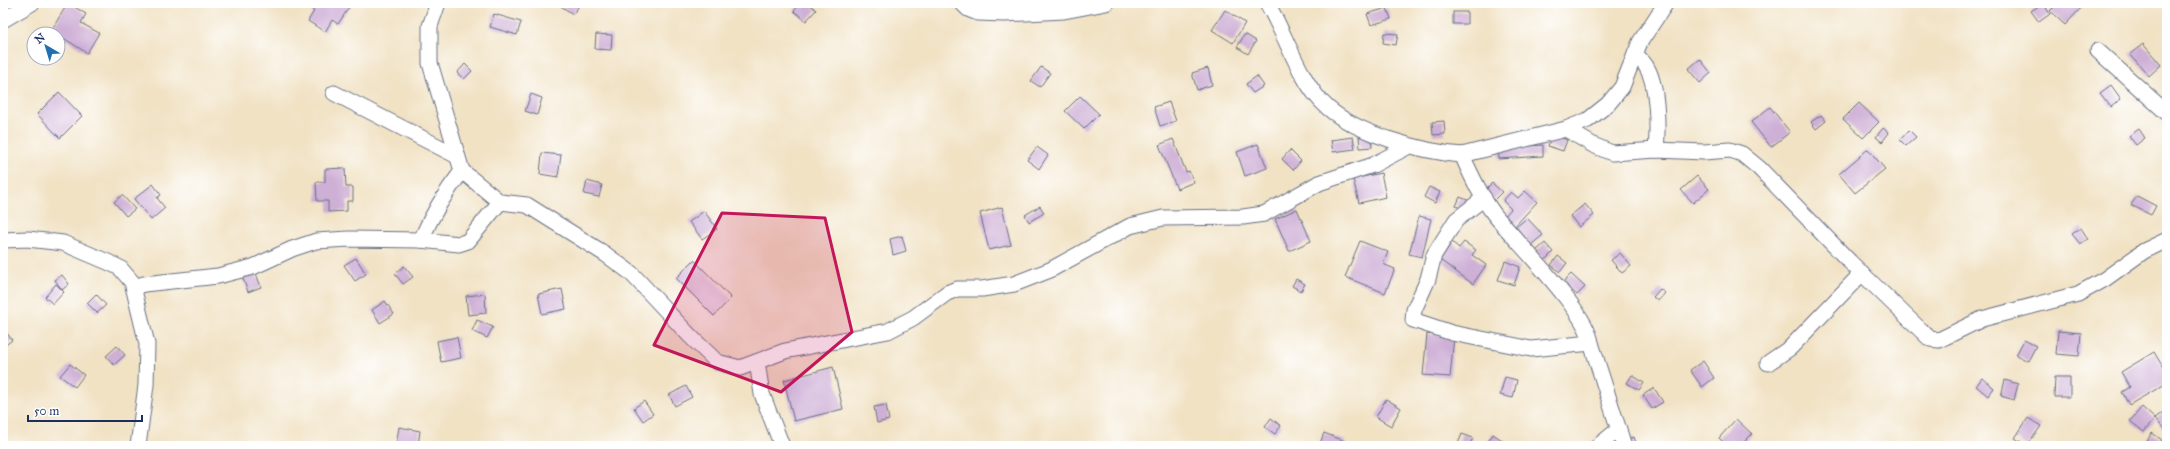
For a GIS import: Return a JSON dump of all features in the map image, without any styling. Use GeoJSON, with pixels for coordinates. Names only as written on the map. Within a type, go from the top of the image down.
{"type":"FeatureCollection","features":[{"type":"Feature","properties":{"kind":"street"},"geometry":{"type":"LineString","coordinates":[[3,20],[32,3]]}},
{"type":"Feature","properties":{"kind":"street"},"geometry":{"type":"LineString","coordinates":[[438,3],[430,26],[430,63],[462,171],[500,202],[528,206],[605,254],[631,273],[690,336],[718,362],[740,368],[785,351],[888,331],[913,318],[947,293],[957,289],[982,289],[1014,284],[1050,270],[1130,226],[1163,218],[1211,216],[1244,217],[1264,214],[1319,183],[1373,165],[1409,146]]}},
{"type":"Feature","properties":{"kind":"street"},"geometry":{"type":"LineString","coordinates":[[962,3],[968,9],[978,13],[1004,14],[1064,11],[1106,3]]}},
{"type":"Feature","properties":{"kind":"street"},"geometry":{"type":"LineString","coordinates":[[1267,3],[1304,77],[1327,107],[1352,124],[1409,146],[1444,154],[1462,155],[1566,129],[1588,120],[1608,104],[1622,87],[1640,42],[1666,3]]}},
{"type":"Feature","properties":{"kind":"street"},"geometry":{"type":"LineString","coordinates":[[2098,52],[2167,113]]}},
{"type":"Feature","properties":{"kind":"street"},"geometry":{"type":"LineString","coordinates":[[1635,54],[1647,68],[1651,80],[1655,99],[1656,150]]}},
{"type":"Feature","properties":{"kind":"street"},"geometry":{"type":"LineString","coordinates":[[334,93],[457,156]]}},
{"type":"Feature","properties":{"kind":"street"},"geometry":{"type":"LineString","coordinates":[[1566,129],[1604,152],[1612,153],[1656,150],[1704,152],[1730,150],[1742,154],[1759,168],[1862,273],[1930,339],[1939,340],[1982,319],[2078,294],[2105,280],[2144,250],[2167,240]]}},
{"type":"Feature","properties":{"kind":"street"},"geometry":{"type":"LineString","coordinates":[[1462,155],[1493,213],[1582,320],[1589,333],[1624,446]]}},
{"type":"Feature","properties":{"kind":"street"},"geometry":{"type":"LineString","coordinates":[[421,240],[442,198],[462,171]]}},
{"type":"Feature","properties":{"kind":"street"},"geometry":{"type":"LineString","coordinates":[[1484,198],[1456,220],[1434,255],[1428,279],[1414,310],[1413,320],[1452,333],[1531,348],[1591,343]]}},
{"type":"Feature","properties":{"kind":"street"},"geometry":{"type":"LineString","coordinates":[[134,287],[144,284],[201,279],[239,271],[253,267],[292,249],[316,241],[349,239],[421,240],[459,244],[468,241],[500,202]]}},
{"type":"Feature","properties":{"kind":"street"},"geometry":{"type":"LineString","coordinates":[[3,240],[28,239],[63,243],[120,268],[129,276],[134,287],[147,344],[146,385],[138,446]]}},
{"type":"Feature","properties":{"kind":"street"},"geometry":{"type":"LineString","coordinates":[[1768,364],[1790,348],[1862,273]]}},
{"type":"Feature","properties":{"kind":"street"},"geometry":{"type":"LineString","coordinates":[[757,362],[762,394],[782,446]]}},
{"type":"Feature","properties":{"kind":"street"},"geometry":{"type":"LineString","coordinates":[[1598,446],[1619,429]]}},
{"type":"Feature","properties":{"kind":"highlighted area"},"geometry":{"type":"Polygon","coordinates":[[[722,213],[825,218],[852,332],[781,392],[654,345],[722,213]]]}},
{"type":"Feature","properties":{"kind":"building"},"geometry":{"type":"Polygon","coordinates":[[[68,3],[86,14],[81,23],[99,33],[87,53],[66,40],[66,26],[54,26],[68,3]]]}},
{"type":"Feature","properties":{"kind":"building"},"geometry":{"type":"Polygon","coordinates":[[[313,3],[352,3],[338,24],[332,20],[325,32],[308,21],[314,11],[309,8],[313,3]]]}},
{"type":"Feature","properties":{"kind":"building"},"geometry":{"type":"Polygon","coordinates":[[[556,3],[581,3],[573,14],[556,3]]]}},
{"type":"Feature","properties":{"kind":"building"},"geometry":{"type":"Polygon","coordinates":[[[801,3],[808,3],[816,10],[806,21],[794,11],[801,3]]]}},
{"type":"Feature","properties":{"kind":"building"},"geometry":{"type":"Polygon","coordinates":[[[2043,3],[2050,14],[2039,22],[2031,11],[2043,3]]]}},
{"type":"Feature","properties":{"kind":"building"},"geometry":{"type":"Polygon","coordinates":[[[2058,3],[2081,3],[2084,5],[2065,25],[2050,11],[2058,3]]]}},
{"type":"Feature","properties":{"kind":"building"},"geometry":{"type":"Polygon","coordinates":[[[1387,8],[1391,19],[1371,25],[1367,14],[1387,8]]]}},
{"type":"Feature","properties":{"kind":"building"},"geometry":{"type":"Polygon","coordinates":[[[1225,10],[1245,23],[1233,43],[1212,30],[1225,10]]]}},
{"type":"Feature","properties":{"kind":"building"},"geometry":{"type":"Polygon","coordinates":[[[1453,12],[1467,12],[1467,24],[1453,24],[1453,12]]]}},
{"type":"Feature","properties":{"kind":"building"},"geometry":{"type":"Polygon","coordinates":[[[494,14],[521,22],[517,35],[490,27],[494,14]]]}},
{"type":"Feature","properties":{"kind":"building"},"geometry":{"type":"Polygon","coordinates":[[[1384,33],[1398,34],[1396,45],[1383,43],[1384,33]]]}},
{"type":"Feature","properties":{"kind":"building"},"geometry":{"type":"Polygon","coordinates":[[[596,34],[612,35],[611,50],[595,49],[596,34]]]}},
{"type":"Feature","properties":{"kind":"building"},"geometry":{"type":"Polygon","coordinates":[[[1245,34],[1256,41],[1248,54],[1237,47],[1245,34]]]}},
{"type":"Feature","properties":{"kind":"building"},"geometry":{"type":"Polygon","coordinates":[[[2143,44],[2161,65],[2149,76],[2130,54],[2143,44]]]}},
{"type":"Feature","properties":{"kind":"building"},"geometry":{"type":"Polygon","coordinates":[[[1700,59],[1711,73],[1700,83],[1688,69],[1700,59]]]}},
{"type":"Feature","properties":{"kind":"building"},"geometry":{"type":"Polygon","coordinates":[[[465,64],[472,71],[464,79],[457,73],[465,64]]]}},
{"type":"Feature","properties":{"kind":"building"},"geometry":{"type":"Polygon","coordinates":[[[1041,67],[1050,73],[1040,87],[1031,81],[1041,67]]]}},
{"type":"Feature","properties":{"kind":"building"},"geometry":{"type":"Polygon","coordinates":[[[1208,68],[1212,85],[1197,90],[1192,73],[1208,68]]]}},
{"type":"Feature","properties":{"kind":"building"},"geometry":{"type":"Polygon","coordinates":[[[1257,76],[1264,86],[1253,93],[1246,84],[1257,76]]]}},
{"type":"Feature","properties":{"kind":"building"},"geometry":{"type":"Polygon","coordinates":[[[2111,85],[2121,99],[2111,107],[2100,93],[2111,85]]]}},
{"type":"Feature","properties":{"kind":"building"},"geometry":{"type":"Polygon","coordinates":[[[59,92],[82,116],[60,138],[37,114],[59,92]]]}},
{"type":"Feature","properties":{"kind":"building"},"geometry":{"type":"Polygon","coordinates":[[[531,94],[542,98],[537,115],[525,111],[531,94]]]}},
{"type":"Feature","properties":{"kind":"building"},"geometry":{"type":"Polygon","coordinates":[[[1080,96],[1099,114],[1084,129],[1065,111],[1080,96]]]}},
{"type":"Feature","properties":{"kind":"building"},"geometry":{"type":"Polygon","coordinates":[[[1169,102],[1176,121],[1160,126],[1154,107],[1169,102]]]}},
{"type":"Feature","properties":{"kind":"building"},"geometry":{"type":"Polygon","coordinates":[[[1859,103],[1879,122],[1863,138],[1843,119],[1859,103]]]}},
{"type":"Feature","properties":{"kind":"building"},"geometry":{"type":"Polygon","coordinates":[[[1770,107],[1790,132],[1771,147],[1751,122],[1770,107]]]}},
{"type":"Feature","properties":{"kind":"building"},"geometry":{"type":"Polygon","coordinates":[[[1821,115],[1826,121],[1816,129],[1811,122],[1821,115]]]}},
{"type":"Feature","properties":{"kind":"building"},"geometry":{"type":"Polygon","coordinates":[[[1444,121],[1445,134],[1433,135],[1432,122],[1444,121]]]}},
{"type":"Feature","properties":{"kind":"building"},"geometry":{"type":"Polygon","coordinates":[[[1883,128],[1889,133],[1882,142],[1876,137],[1883,128]]]}},
{"type":"Feature","properties":{"kind":"building"},"geometry":{"type":"Polygon","coordinates":[[[2139,129],[2145,138],[2136,145],[2129,136],[2139,129]]]}},
{"type":"Feature","properties":{"kind":"building"},"geometry":{"type":"Polygon","coordinates":[[[1909,130],[1916,137],[1906,146],[1900,140],[1909,130]]]}},
{"type":"Feature","properties":{"kind":"building"},"geometry":{"type":"Polygon","coordinates":[[[1552,134],[1567,140],[1563,151],[1548,146],[1552,134]]]}},
{"type":"Feature","properties":{"kind":"building"},"geometry":{"type":"Polygon","coordinates":[[[1371,136],[1372,147],[1360,148],[1359,137],[1371,136]]]}},
{"type":"Feature","properties":{"kind":"building"},"geometry":{"type":"Polygon","coordinates":[[[1353,137],[1355,149],[1333,152],[1331,140],[1353,137]]]}},
{"type":"Feature","properties":{"kind":"building"},"geometry":{"type":"Polygon","coordinates":[[[1173,139],[1186,172],[1189,171],[1194,182],[1177,189],[1159,145],[1173,139]]]}},
{"type":"Feature","properties":{"kind":"building"},"geometry":{"type":"Polygon","coordinates":[[[1258,144],[1267,168],[1245,176],[1237,152],[1258,144]]]}},
{"type":"Feature","properties":{"kind":"building"},"geometry":{"type":"Polygon","coordinates":[[[1543,145],[1543,156],[1499,159],[1498,148],[1543,145]]]}},
{"type":"Feature","properties":{"kind":"building"},"geometry":{"type":"Polygon","coordinates":[[[1037,147],[1048,155],[1039,169],[1027,160],[1037,147]]]}},
{"type":"Feature","properties":{"kind":"building"},"geometry":{"type":"Polygon","coordinates":[[[1868,149],[1885,169],[1855,193],[1839,174],[1868,149]]]}},
{"type":"Feature","properties":{"kind":"building"},"geometry":{"type":"Polygon","coordinates":[[[1290,150],[1301,161],[1293,170],[1282,159],[1290,150]]]}},
{"type":"Feature","properties":{"kind":"building"},"geometry":{"type":"Polygon","coordinates":[[[542,153],[561,155],[558,177],[540,174],[542,153]]]}},
{"type":"Feature","properties":{"kind":"building"},"geometry":{"type":"Polygon","coordinates":[[[345,168],[346,187],[353,187],[353,201],[347,201],[347,211],[328,212],[328,201],[317,201],[316,182],[325,182],[325,169],[345,168]]]}},
{"type":"Feature","properties":{"kind":"building"},"geometry":{"type":"Polygon","coordinates":[[[1381,173],[1386,197],[1359,203],[1353,179],[1381,173]]]}},
{"type":"Feature","properties":{"kind":"building"},"geometry":{"type":"Polygon","coordinates":[[[1697,176],[1709,189],[1693,203],[1681,190],[1697,176]]]}},
{"type":"Feature","properties":{"kind":"building"},"geometry":{"type":"Polygon","coordinates":[[[587,181],[602,185],[599,197],[584,194],[587,181]]]}},
{"type":"Feature","properties":{"kind":"building"},"geometry":{"type":"Polygon","coordinates":[[[1492,183],[1502,192],[1494,200],[1484,191],[1492,183]]]}},
{"type":"Feature","properties":{"kind":"building"},"geometry":{"type":"Polygon","coordinates":[[[153,184],[161,195],[157,198],[165,208],[151,220],[134,199],[153,184]]]}},
{"type":"Feature","properties":{"kind":"building"},"geometry":{"type":"Polygon","coordinates":[[[1429,187],[1440,192],[1435,203],[1424,197],[1429,187]]]}},
{"type":"Feature","properties":{"kind":"building"},"geometry":{"type":"Polygon","coordinates":[[[1525,191],[1537,202],[1514,227],[1504,217],[1511,209],[1503,201],[1511,192],[1518,198],[1525,191]]]}},
{"type":"Feature","properties":{"kind":"building"},"geometry":{"type":"Polygon","coordinates":[[[122,195],[135,209],[126,216],[114,202],[122,195]]]}},
{"type":"Feature","properties":{"kind":"building"},"geometry":{"type":"Polygon","coordinates":[[[2137,196],[2156,206],[2151,215],[2131,205],[2137,196]]]}},
{"type":"Feature","properties":{"kind":"building"},"geometry":{"type":"Polygon","coordinates":[[[1460,197],[1470,201],[1465,210],[1456,206],[1460,197]]]}},
{"type":"Feature","properties":{"kind":"building"},"geometry":{"type":"Polygon","coordinates":[[[1585,204],[1594,215],[1579,227],[1570,216],[1585,204]]]}},
{"type":"Feature","properties":{"kind":"building"},"geometry":{"type":"Polygon","coordinates":[[[1040,206],[1044,213],[1029,222],[1025,215],[1040,206]]]}},
{"type":"Feature","properties":{"kind":"building"},"geometry":{"type":"Polygon","coordinates":[[[1002,207],[1011,245],[989,250],[980,213],[1002,207]]]}},
{"type":"Feature","properties":{"kind":"building"},"geometry":{"type":"Polygon","coordinates":[[[1297,209],[1311,241],[1289,251],[1275,219],[1297,209]]]}},
{"type":"Feature","properties":{"kind":"building"},"geometry":{"type":"Polygon","coordinates":[[[704,211],[717,229],[702,239],[689,222],[704,211]]]}},
{"type":"Feature","properties":{"kind":"building"},"geometry":{"type":"Polygon","coordinates":[[[1419,216],[1431,219],[1422,257],[1409,254],[1419,216]]]}},
{"type":"Feature","properties":{"kind":"building"},"geometry":{"type":"Polygon","coordinates":[[[1527,218],[1543,235],[1531,245],[1516,227],[1527,218]]]}},
{"type":"Feature","properties":{"kind":"building"},"geometry":{"type":"Polygon","coordinates":[[[2081,228],[2088,239],[2080,244],[2072,234],[2081,228]]]}},
{"type":"Feature","properties":{"kind":"building"},"geometry":{"type":"Polygon","coordinates":[[[902,236],[906,251],[893,255],[890,239],[902,236]]]}},
{"type":"Feature","properties":{"kind":"building"},"geometry":{"type":"Polygon","coordinates":[[[1360,241],[1388,252],[1383,264],[1395,269],[1385,293],[1345,277],[1360,241]]]}},
{"type":"Feature","properties":{"kind":"building"},"geometry":{"type":"Polygon","coordinates":[[[1452,242],[1459,248],[1464,242],[1476,250],[1472,255],[1486,265],[1473,284],[1440,260],[1452,242]]]}},
{"type":"Feature","properties":{"kind":"building"},"geometry":{"type":"Polygon","coordinates":[[[1545,243],[1553,252],[1545,260],[1536,251],[1545,243]]]}},
{"type":"Feature","properties":{"kind":"building"},"geometry":{"type":"Polygon","coordinates":[[[1620,253],[1631,266],[1622,273],[1611,260],[1620,253]]]}},
{"type":"Feature","properties":{"kind":"building"},"geometry":{"type":"Polygon","coordinates":[[[1558,256],[1567,263],[1560,272],[1551,265],[1558,256]]]}},
{"type":"Feature","properties":{"kind":"building"},"geometry":{"type":"Polygon","coordinates":[[[356,258],[366,274],[355,281],[344,265],[356,258]]]}},
{"type":"Feature","properties":{"kind":"building"},"geometry":{"type":"Polygon","coordinates":[[[694,260],[731,298],[714,316],[676,278],[694,260]]]}},
{"type":"Feature","properties":{"kind":"building"},"geometry":{"type":"Polygon","coordinates":[[[1505,261],[1520,267],[1514,285],[1498,280],[1505,261]]]}},
{"type":"Feature","properties":{"kind":"building"},"geometry":{"type":"Polygon","coordinates":[[[404,266],[413,277],[403,284],[395,274],[404,266]]]}},
{"type":"Feature","properties":{"kind":"building"},"geometry":{"type":"Polygon","coordinates":[[[255,271],[261,287],[248,292],[242,276],[255,271]]]}},
{"type":"Feature","properties":{"kind":"building"},"geometry":{"type":"Polygon","coordinates":[[[1571,274],[1585,287],[1577,295],[1563,282],[1571,274]]]}},
{"type":"Feature","properties":{"kind":"building"},"geometry":{"type":"Polygon","coordinates":[[[62,275],[69,284],[62,290],[55,280],[62,275]]]}},
{"type":"Feature","properties":{"kind":"building"},"geometry":{"type":"Polygon","coordinates":[[[1296,279],[1305,284],[1301,291],[1292,286],[1296,279]]]}},
{"type":"Feature","properties":{"kind":"building"},"geometry":{"type":"Polygon","coordinates":[[[56,284],[64,292],[53,304],[45,297],[56,284]]]}},
{"type":"Feature","properties":{"kind":"building"},"geometry":{"type":"Polygon","coordinates":[[[562,289],[566,309],[542,314],[538,294],[562,289]]]}},
{"type":"Feature","properties":{"kind":"building"},"geometry":{"type":"Polygon","coordinates":[[[1660,289],[1665,293],[1658,301],[1653,297],[1660,289]]]}},
{"type":"Feature","properties":{"kind":"building"},"geometry":{"type":"Polygon","coordinates":[[[96,294],[106,305],[97,313],[87,303],[96,294]]]}},
{"type":"Feature","properties":{"kind":"building"},"geometry":{"type":"Polygon","coordinates":[[[485,294],[486,313],[468,315],[466,296],[485,294]]]}},
{"type":"Feature","properties":{"kind":"building"},"geometry":{"type":"Polygon","coordinates":[[[385,301],[394,314],[380,323],[372,310],[385,301]]]}},
{"type":"Feature","properties":{"kind":"building"},"geometry":{"type":"Polygon","coordinates":[[[477,320],[493,327],[487,338],[472,331],[477,320]]]}},
{"type":"Feature","properties":{"kind":"building"},"geometry":{"type":"Polygon","coordinates":[[[3,328],[12,340],[3,347],[3,328]]]}},
{"type":"Feature","properties":{"kind":"building"},"geometry":{"type":"Polygon","coordinates":[[[2058,331],[2081,333],[2079,356],[2056,354],[2058,331]]]}},
{"type":"Feature","properties":{"kind":"building"},"geometry":{"type":"Polygon","coordinates":[[[1427,334],[1454,337],[1450,377],[1423,375],[1427,334]]]}},
{"type":"Feature","properties":{"kind":"building"},"geometry":{"type":"Polygon","coordinates":[[[457,337],[461,358],[441,362],[437,341],[457,337]]]}},
{"type":"Feature","properties":{"kind":"building"},"geometry":{"type":"Polygon","coordinates":[[[2024,340],[2036,346],[2028,361],[2016,355],[2024,340]]]}},
{"type":"Feature","properties":{"kind":"building"},"geometry":{"type":"Polygon","coordinates":[[[117,346],[125,355],[114,365],[106,356],[117,346]]]}},
{"type":"Feature","properties":{"kind":"building"},"geometry":{"type":"Polygon","coordinates":[[[2154,352],[2167,374],[2167,383],[2129,405],[2122,392],[2130,387],[2121,372],[2154,352]]]}},
{"type":"Feature","properties":{"kind":"building"},"geometry":{"type":"Polygon","coordinates":[[[1703,361],[1714,378],[1702,387],[1690,370],[1703,361]]]}},
{"type":"Feature","properties":{"kind":"building"},"geometry":{"type":"Polygon","coordinates":[[[70,364],[84,375],[75,387],[60,376],[70,364]]]}},
{"type":"Feature","properties":{"kind":"building"},"geometry":{"type":"Polygon","coordinates":[[[833,367],[843,409],[794,421],[784,380],[833,367]]]}},
{"type":"Feature","properties":{"kind":"building"},"geometry":{"type":"Polygon","coordinates":[[[1632,375],[1644,383],[1639,390],[1627,383],[1632,375]]]}},
{"type":"Feature","properties":{"kind":"building"},"geometry":{"type":"Polygon","coordinates":[[[1505,377],[1517,380],[1513,398],[1500,395],[1505,377]]]}},
{"type":"Feature","properties":{"kind":"building"},"geometry":{"type":"Polygon","coordinates":[[[2055,377],[2070,377],[2070,397],[2054,397],[2055,377]]]}},
{"type":"Feature","properties":{"kind":"building"},"geometry":{"type":"Polygon","coordinates":[[[1982,378],[1994,388],[1988,396],[1976,386],[1982,378]]]}},
{"type":"Feature","properties":{"kind":"building"},"geometry":{"type":"Polygon","coordinates":[[[2005,380],[2018,384],[2014,400],[2001,396],[2005,380]]]}},
{"type":"Feature","properties":{"kind":"building"},"geometry":{"type":"Polygon","coordinates":[[[686,386],[692,397],[675,406],[669,395],[686,386]]]}},
{"type":"Feature","properties":{"kind":"building"},"geometry":{"type":"Polygon","coordinates":[[[1654,388],[1663,402],[1652,409],[1643,395],[1654,388]]]}},
{"type":"Feature","properties":{"kind":"building"},"geometry":{"type":"Polygon","coordinates":[[[1386,399],[1401,408],[1391,426],[1376,417],[1386,399]]]}},
{"type":"Feature","properties":{"kind":"building"},"geometry":{"type":"Polygon","coordinates":[[[644,401],[653,414],[643,421],[634,408],[644,401]]]}},
{"type":"Feature","properties":{"kind":"building"},"geometry":{"type":"Polygon","coordinates":[[[886,405],[889,420],[877,423],[874,407],[886,405]]]}},
{"type":"Feature","properties":{"kind":"building"},"geometry":{"type":"Polygon","coordinates":[[[2142,407],[2155,419],[2144,432],[2130,421],[2142,407]]]}},
{"type":"Feature","properties":{"kind":"building"},"geometry":{"type":"Polygon","coordinates":[[[2167,409],[2167,433],[2155,418],[2167,409]]]}},
{"type":"Feature","properties":{"kind":"building"},"geometry":{"type":"Polygon","coordinates":[[[1271,418],[1281,426],[1275,434],[1265,427],[1271,418]]]}},
{"type":"Feature","properties":{"kind":"building"},"geometry":{"type":"Polygon","coordinates":[[[2028,418],[2041,426],[2027,446],[2015,438],[2028,418]]]}},
{"type":"Feature","properties":{"kind":"building"},"geometry":{"type":"Polygon","coordinates":[[[1736,419],[1752,434],[1740,446],[1727,446],[1719,438],[1736,419]]]}},
{"type":"Feature","properties":{"kind":"building"},"geometry":{"type":"Polygon","coordinates":[[[399,427],[420,431],[418,446],[396,445],[399,427]]]}},
{"type":"Feature","properties":{"kind":"building"},"geometry":{"type":"Polygon","coordinates":[[[1324,433],[1345,441],[1343,446],[1319,446],[1324,433]]]}},
{"type":"Feature","properties":{"kind":"building"},"geometry":{"type":"Polygon","coordinates":[[[2152,433],[2162,440],[2158,446],[2144,445],[2152,433]]]}},
{"type":"Feature","properties":{"kind":"building"},"geometry":{"type":"Polygon","coordinates":[[[1462,434],[1473,438],[1469,446],[1457,446],[1462,434]]]}},
{"type":"Feature","properties":{"kind":"building"},"geometry":{"type":"Polygon","coordinates":[[[1493,434],[1505,442],[1503,446],[1493,446],[1487,443],[1493,434]]]}},
{"type":"Feature","properties":{"kind":"building"},"geometry":{"type":"Polygon","coordinates":[[[1634,437],[1637,446],[1624,446],[1623,441],[1634,437]]]}}]}
